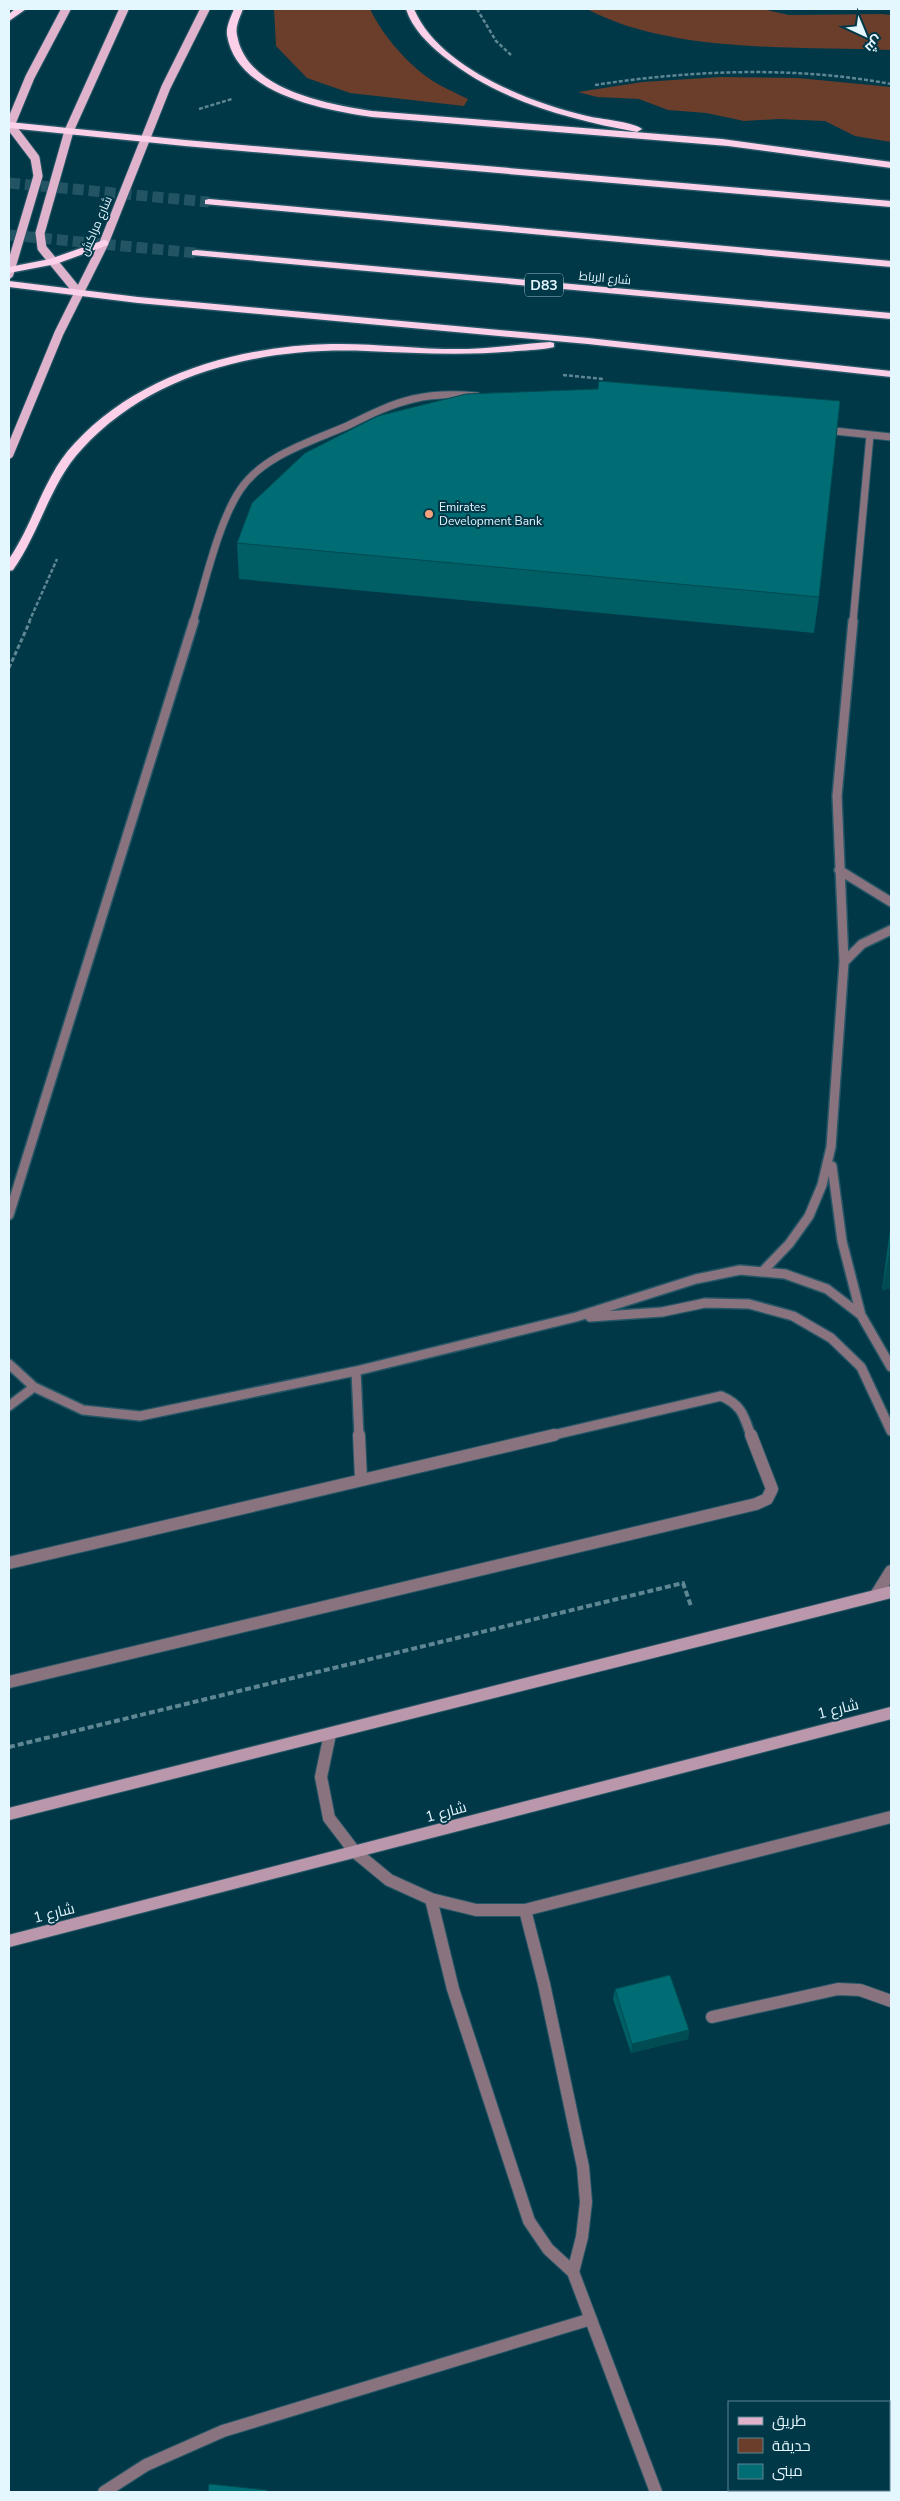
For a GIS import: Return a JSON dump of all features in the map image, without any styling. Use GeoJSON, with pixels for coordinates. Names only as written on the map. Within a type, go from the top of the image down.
{"type":"FeatureCollection","features":[{"type":"Feature","properties":{"kind":"highway"},"geometry":{"type":"LineString","coordinates":[[9,18],[21,9]]}},
{"type":"Feature","properties":{"kind":"highway"},"geometry":{"type":"LineString","coordinates":[[238,9],[231,33],[235,47],[242,60],[254,73],[272,85],[316,104],[372,114],[730,144],[891,164]]}},
{"type":"Feature","properties":{"kind":"highway"},"geometry":{"type":"LineString","coordinates":[[410,9],[429,39],[454,62],[488,83],[530,102],[577,117],[730,144]]}},
{"type":"Feature","properties":{"kind":"highway"},"geometry":{"type":"LineString","coordinates":[[9,126],[891,204]]}},
{"type":"Feature","properties":{"kind":"highway"},"geometry":{"type":"LineString","coordinates":[[209,202],[891,264]]}},
{"type":"Feature","properties":{"kind":"highway"},"geometry":{"type":"LineString","coordinates":[[9,272],[52,262],[104,243]]}},
{"type":"Feature","properties":{"kind":"highway","name":"شارع الرباط"},"geometry":{"type":"LineString","coordinates":[[196,253],[891,316]]}},
{"type":"Feature","properties":{"kind":"highway"},"geometry":{"type":"LineString","coordinates":[[9,284],[147,301],[588,341],[891,374]]}},
{"type":"Feature","properties":{"kind":"highway"},"geometry":{"type":"LineString","coordinates":[[9,567],[61,469],[76,448],[119,409],[176,378],[249,356],[289,350],[369,347],[469,352],[588,341]]}},
{"type":"Feature","properties":{"kind":"main road"},"geometry":{"type":"LineString","coordinates":[[9,272],[38,176],[34,158],[9,126],[30,77],[66,9]]}},
{"type":"Feature","properties":{"kind":"main road"},"geometry":{"type":"LineString","coordinates":[[78,292],[42,248],[40,233],[69,131],[124,9]]}},
{"type":"Feature","properties":{"kind":"main road","name":"شارع مراكش"},"geometry":{"type":"LineString","coordinates":[[9,454],[78,292],[104,243],[144,139],[205,9]]}},
{"type":"Feature","properties":{"kind":"street"},"geometry":{"type":"LineString","coordinates":[[9,1814],[891,1592]]}},
{"type":"Feature","properties":{"kind":"street","name":"شارع 1"},"geometry":{"type":"LineString","coordinates":[[9,1941],[891,1712]]}},
{"type":"Feature","properties":{"kind":"lane"},"geometry":{"type":"LineString","coordinates":[[9,1215],[229,508],[240,488],[259,470],[284,454],[377,412],[412,399],[452,394],[484,397]]}},
{"type":"Feature","properties":{"kind":"lane"},"geometry":{"type":"LineString","coordinates":[[820,430],[891,437]]}},
{"type":"Feature","properties":{"kind":"lane"},"geometry":{"type":"LineString","coordinates":[[762,1272],[786,1250],[804,1226],[818,1201],[827,1174],[831,1147],[844,962],[837,796],[870,435]]}},
{"type":"Feature","properties":{"kind":"lane"},"geometry":{"type":"LineString","coordinates":[[839,870],[891,902]]}},
{"type":"Feature","properties":{"kind":"lane"},"geometry":{"type":"LineString","coordinates":[[844,962],[862,944],[891,930]]}},
{"type":"Feature","properties":{"kind":"lane"},"geometry":{"type":"LineString","coordinates":[[831,1147],[838,1229],[848,1272],[862,1315],[891,1367]]}},
{"type":"Feature","properties":{"kind":"lane"},"geometry":{"type":"LineString","coordinates":[[9,1364],[34,1387],[83,1410],[140,1416],[356,1371],[576,1317],[696,1280],[740,1270],[785,1274],[826,1290],[862,1315]]}},
{"type":"Feature","properties":{"kind":"lane"},"geometry":{"type":"LineString","coordinates":[[576,1317],[662,1312],[705,1303],[749,1304],[793,1316],[831,1338],[861,1367],[891,1432]]}},
{"type":"Feature","properties":{"kind":"lane"},"geometry":{"type":"LineString","coordinates":[[356,1371],[361,1479]]}},
{"type":"Feature","properties":{"kind":"lane"},"geometry":{"type":"LineString","coordinates":[[9,1406],[34,1387]]}},
{"type":"Feature","properties":{"kind":"lane"},"geometry":{"type":"LineString","coordinates":[[9,1563],[721,1396],[735,1402],[742,1412],[772,1489],[767,1499],[756,1504],[9,1682]]}},
{"type":"Feature","properties":{"kind":"lane"},"geometry":{"type":"LineString","coordinates":[[876,1595],[891,1570]]}},
{"type":"Feature","properties":{"kind":"lane"},"geometry":{"type":"LineString","coordinates":[[330,1734],[320,1777],[329,1818],[355,1852],[389,1880],[431,1899],[476,1910],[525,1910],[891,1817]]}},
{"type":"Feature","properties":{"kind":"lane"},"geometry":{"type":"LineString","coordinates":[[431,1899],[453,1989],[529,2221],[548,2249],[573,2272],[656,2492]]}},
{"type":"Feature","properties":{"kind":"lane"},"geometry":{"type":"LineString","coordinates":[[525,1910],[544,1984],[583,2167],[586,2202],[582,2237],[573,2272]]}},
{"type":"Feature","properties":{"kind":"lane"},"geometry":{"type":"LineString","coordinates":[[712,2017],[838,1989],[860,1990],[891,2001]]}},
{"type":"Feature","properties":{"kind":"lane"},"geometry":{"type":"LineString","coordinates":[[104,2492],[119,2481],[170,2452],[223,2431],[591,2319]]}},
{"type":"Feature","properties":{"kind":"path"},"geometry":{"type":"LineString","coordinates":[[589,86],[637,78],[718,73],[799,74],[891,84]]}},
{"type":"Feature","properties":{"kind":"path"},"geometry":{"type":"LineString","coordinates":[[9,1747],[683,1583],[703,1640]]}},
{"type":"Feature","properties":{"kind":"green space"},"geometry":{"type":"Polygon","coordinates":[[[274,9],[370,9],[387,37],[410,63],[432,80],[468,99],[464,106],[350,93],[307,78],[276,46],[274,9]]]}},
{"type":"Feature","properties":{"kind":"green space"},"geometry":{"type":"Polygon","coordinates":[[[587,9],[762,9],[789,15],[891,15],[891,50],[776,47],[695,41],[657,34],[620,24],[587,9]]]}},
{"type":"Feature","properties":{"kind":"green space"},"geometry":{"type":"Polygon","coordinates":[[[720,77],[798,78],[891,87],[891,142],[855,136],[825,121],[779,119],[744,121],[706,113],[668,110],[639,99],[597,97],[578,92],[643,82],[720,77]]]}},
{"type":"Feature","properties":{"kind":"building"},"geometry":{"type":"Polygon","coordinates":[[[599,381],[840,401],[819,597],[237,543],[252,503],[305,453],[378,416],[466,394],[598,389],[599,381]]]}},
{"type":"Feature","properties":{"kind":"building"},"geometry":{"type":"Polygon","coordinates":[[[891,1237],[891,1255],[889,1255],[891,1237]]]}},
{"type":"Feature","properties":{"kind":"building"},"geometry":{"type":"Polygon","coordinates":[[[670,1975],[689,2030],[632,2044],[615,1989],[670,1975]]]}},
{"type":"Feature","properties":{"kind":"building"},"geometry":{"type":"Polygon","coordinates":[[[890,2482],[891,2492],[884,2492],[890,2491],[890,2482]]]}},
{"type":"Feature","properties":{"kind":"building"},"geometry":{"type":"Polygon","coordinates":[[[209,2484],[267,2490],[267,2492],[208,2492],[209,2484]]]}},
{"type":"Feature","properties":{"kind":"tunnel"},"geometry":{"type":"LineString","coordinates":[[9,183],[209,202]]}},
{"type":"Feature","properties":{"kind":"tunnel"},"geometry":{"type":"LineString","coordinates":[[9,235],[196,253]]}},
{"type":"Feature","properties":{"kind":"place","name":"Emirates Development Bank"},"geometry":{"type":"Point","coordinates":[429,514]}}]}
